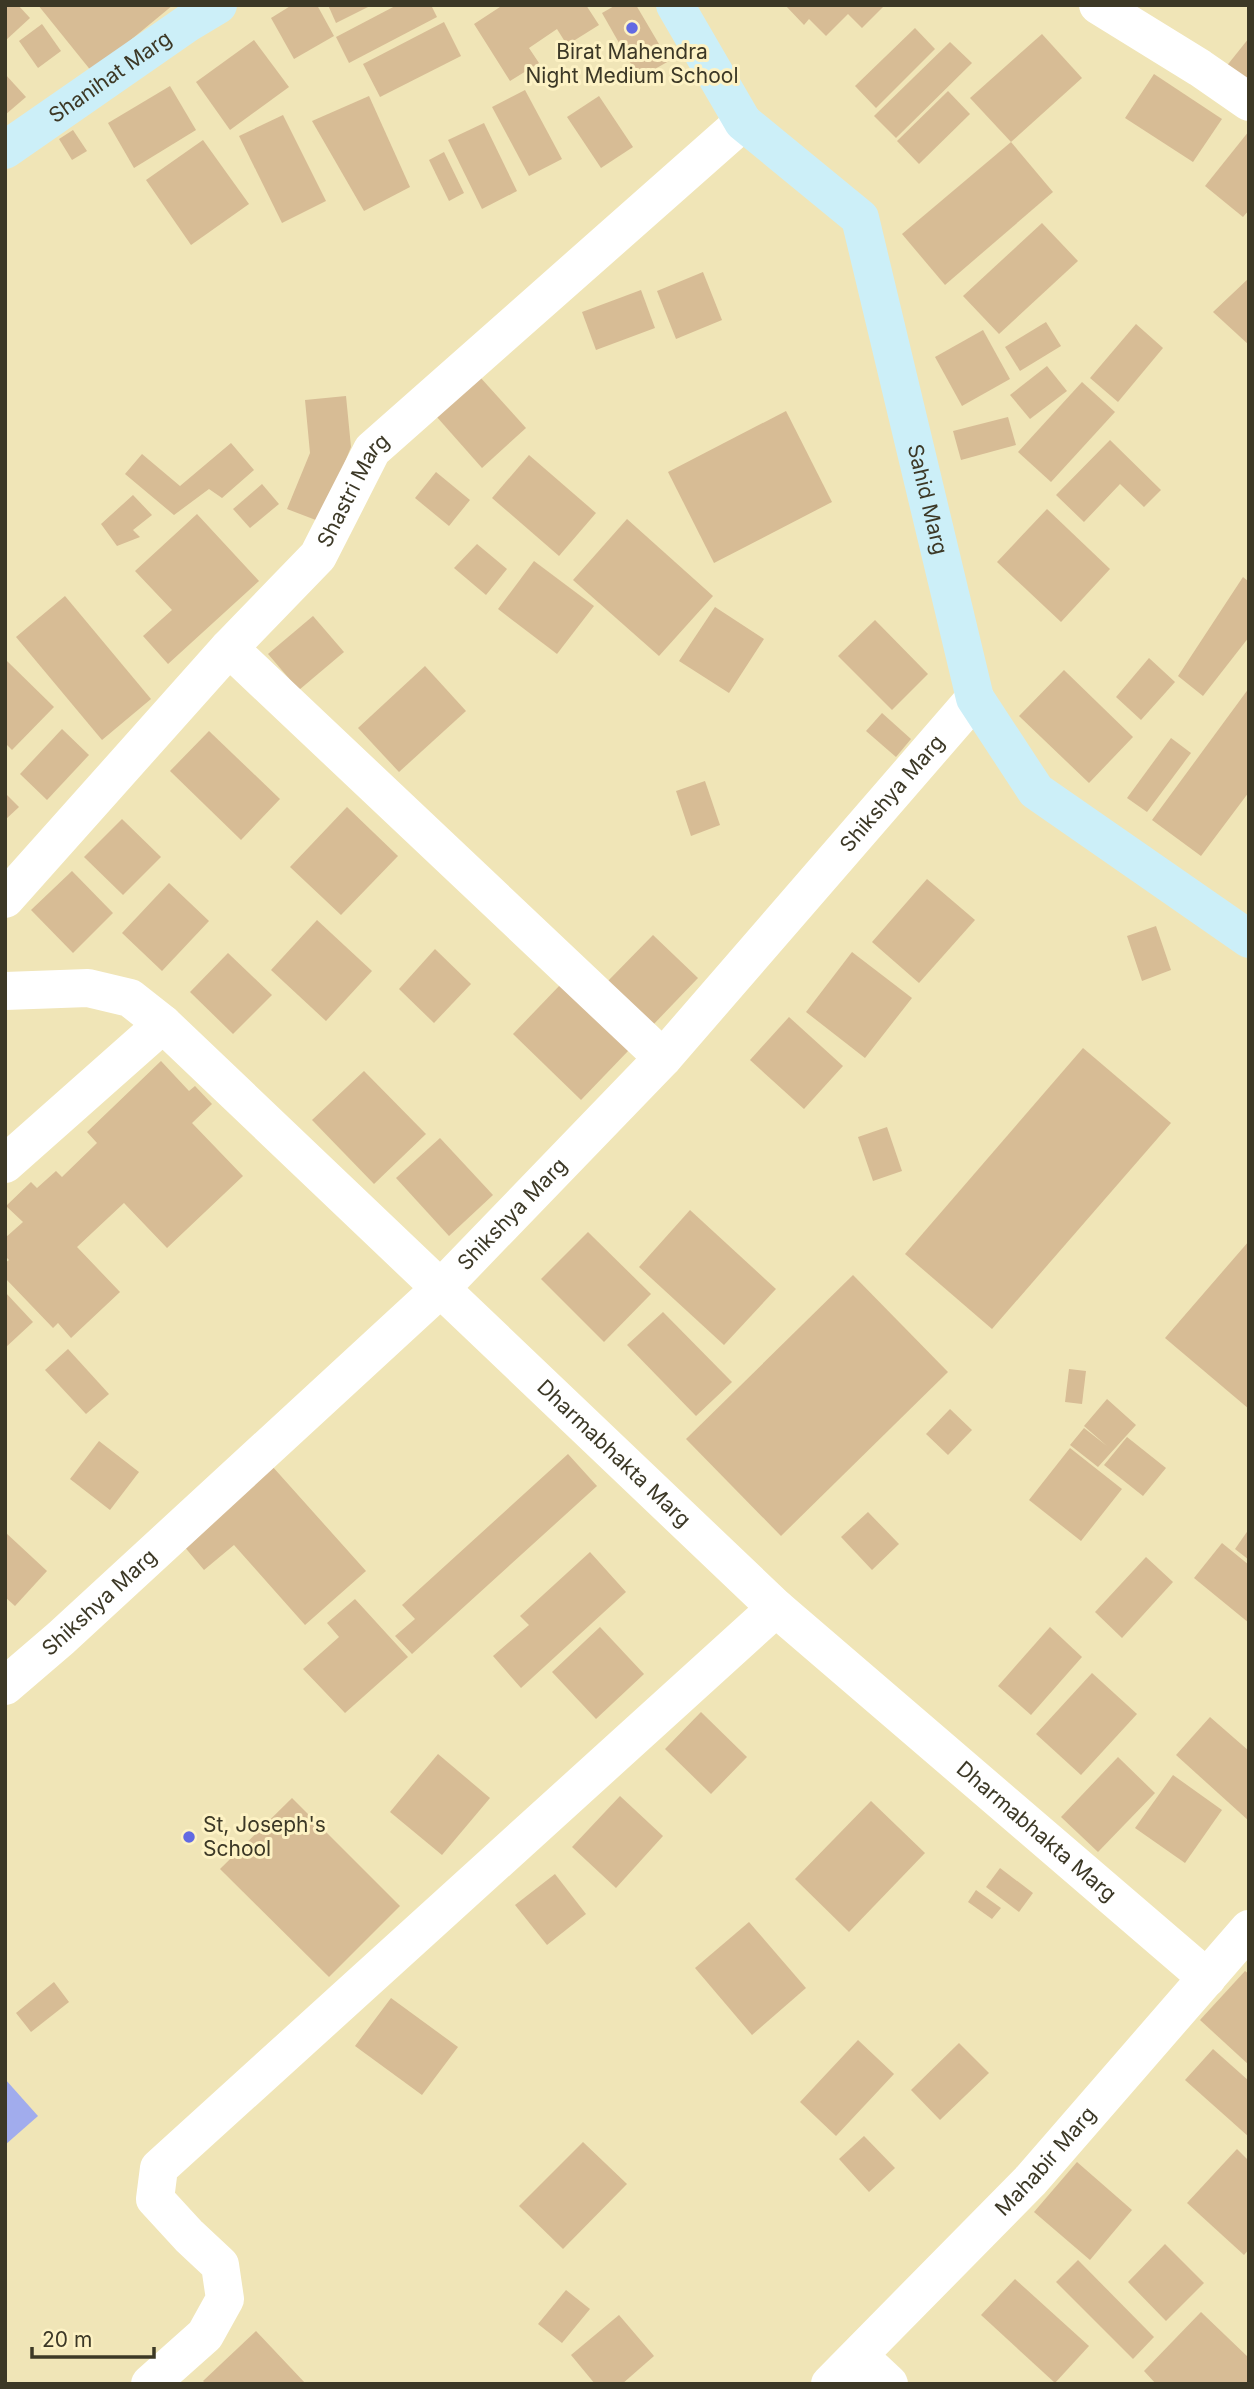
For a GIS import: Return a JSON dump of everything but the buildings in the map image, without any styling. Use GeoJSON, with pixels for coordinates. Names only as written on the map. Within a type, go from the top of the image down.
{"type":"FeatureCollection","features":[{"type":"Feature","properties":{"kind":"main road","name":"Shanihat Marg"},"geometry":{"type":"LineString","coordinates":[[5,150],[218,5]]}},
{"type":"Feature","properties":{"kind":"main road","name":"Sahid Marg"},"geometry":{"type":"LineString","coordinates":[[675,5],[743,122],[860,218],[975,698],[1036,791],[1249,939]]}},
{"type":"Feature","properties":{"kind":"street"},"geometry":{"type":"LineString","coordinates":[[1098,5],[1200,68],[1249,102]]}},
{"type":"Feature","properties":{"kind":"street","name":"Shastri Marg"},"geometry":{"type":"LineString","coordinates":[[5,899],[229,648],[318,556],[372,450],[743,122]]}},
{"type":"Feature","properties":{"kind":"street"},"geometry":{"type":"LineString","coordinates":[[229,648],[663,1058]]}},
{"type":"Feature","properties":{"kind":"street","name":"Shikshya Marg"},"geometry":{"type":"LineString","coordinates":[[5,1686],[61,1638],[441,1288],[663,1058],[975,698]]}},
{"type":"Feature","properties":{"kind":"street","name":"Dharmabhakta Marg"},"geometry":{"type":"LineString","coordinates":[[5,990],[88,988],[130,998],[163,1024],[776,1608],[1207,1978]]}},
{"type":"Feature","properties":{"kind":"street"},"geometry":{"type":"LineString","coordinates":[[5,1164],[163,1024]]}},
{"type":"Feature","properties":{"kind":"street"},"geometry":{"type":"LineString","coordinates":[[150,2384],[205,2335],[225,2299],[220,2265],[188,2236],[155,2199],[159,2168],[776,1608]]}},
{"type":"Feature","properties":{"kind":"street","name":"Mahabir Marg"},"geometry":{"type":"LineString","coordinates":[[830,2384],[1030,2181],[1249,1929]]}},
{"type":"Feature","properties":{"kind":"street"},"geometry":{"type":"LineString","coordinates":[[859,2356],[888,2384]]}},
{"type":"Feature","properties":{"kind":"water"},"geometry":{"type":"Polygon","coordinates":[[[5,2079],[38,2116],[5,2145],[5,2079]]]}},
{"type":"Feature","properties":{"kind":"place","name":"Birat Mahendra Night Medium School"},"geometry":{"type":"Point","coordinates":[632,28]}},
{"type":"Feature","properties":{"kind":"place","name":"St, Joseph's School"},"geometry":{"type":"Point","coordinates":[189,1837]}}]}
